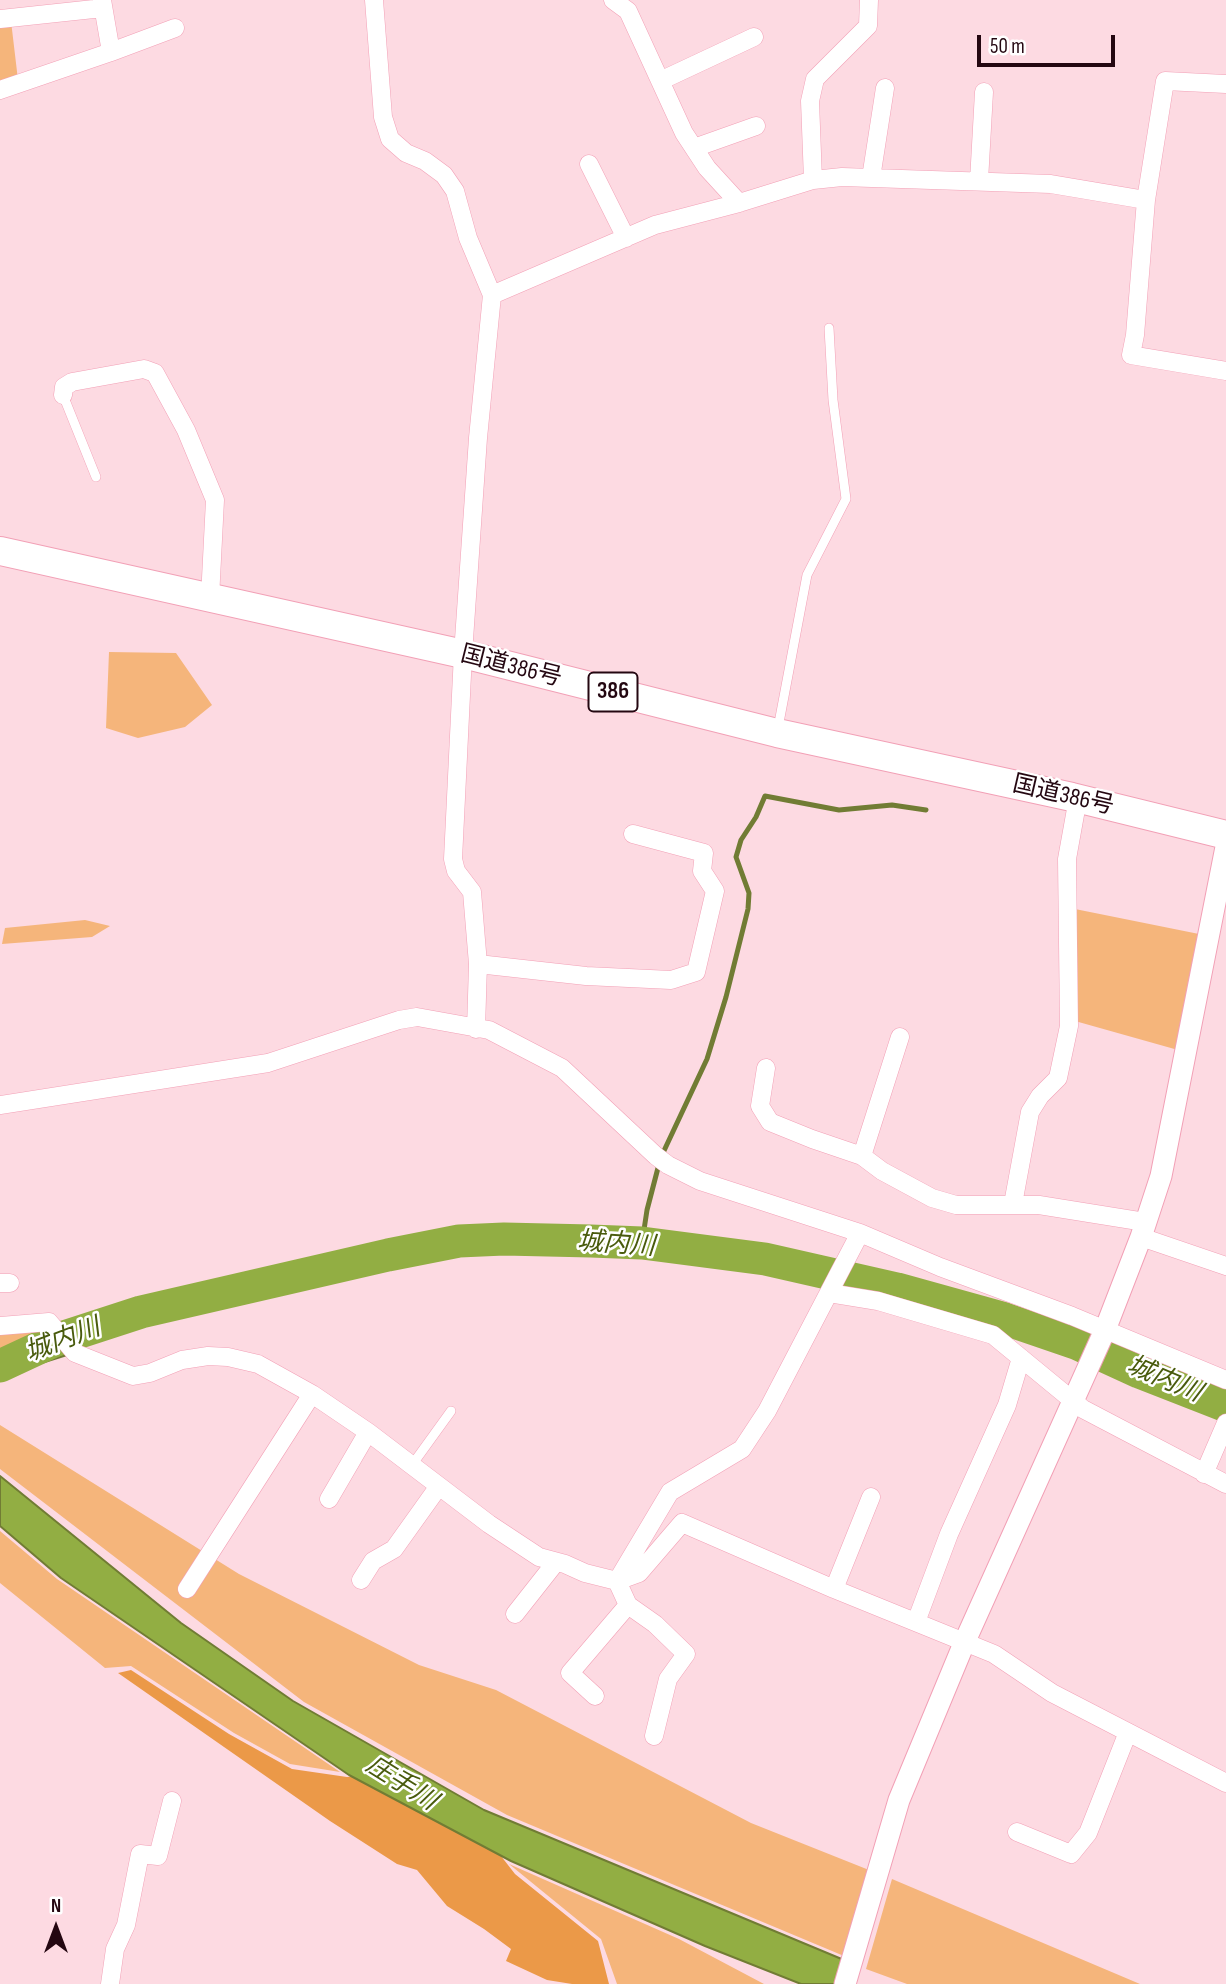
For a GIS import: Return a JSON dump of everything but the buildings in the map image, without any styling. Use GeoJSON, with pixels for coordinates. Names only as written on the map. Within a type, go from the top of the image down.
{"type":"FeatureCollection","features":[{"type":"Feature","properties":{"kind":"highway","name":"国道386号"},"geometry":{"type":"LineString","coordinates":[[0,551],[463,654],[777,733],[1078,798],[1226,835]]}},
{"type":"Feature","properties":{"kind":"street"},"geometry":{"type":"LineString","coordinates":[[374,0],[383,117],[390,139],[406,153],[425,161],[444,175],[455,191],[468,238],[492,295],[478,438],[463,654],[455,865],[472,892],[478,964],[476,1029]]}},
{"type":"Feature","properties":{"kind":"street"},"geometry":{"type":"LineString","coordinates":[[613,0],[628,11],[684,133],[707,168],[739,203]]}},
{"type":"Feature","properties":{"kind":"street"},"geometry":{"type":"LineString","coordinates":[[813,180],[810,101],[815,79],[868,26],[869,0]]}},
{"type":"Feature","properties":{"kind":"street"},"geometry":{"type":"LineString","coordinates":[[0,19],[102,4],[111,52]]}},
{"type":"Feature","properties":{"kind":"street"},"geometry":{"type":"LineString","coordinates":[[0,90],[175,29]]}},
{"type":"Feature","properties":{"kind":"street"},"geometry":{"type":"LineString","coordinates":[[660,81],[754,37]]}},
{"type":"Feature","properties":{"kind":"street"},"geometry":{"type":"LineString","coordinates":[[1226,84],[1165,81],[1146,200],[1131,355],[1226,371]]}},
{"type":"Feature","properties":{"kind":"street"},"geometry":{"type":"LineString","coordinates":[[871,178],[884,88]]}},
{"type":"Feature","properties":{"kind":"street"},"geometry":{"type":"LineString","coordinates":[[979,181],[984,92]]}},
{"type":"Feature","properties":{"kind":"street"},"geometry":{"type":"LineString","coordinates":[[694,148],[756,126]]}},
{"type":"Feature","properties":{"kind":"street"},"geometry":{"type":"LineString","coordinates":[[589,164],[626,238]]}},
{"type":"Feature","properties":{"kind":"street"},"geometry":{"type":"LineString","coordinates":[[492,295],[655,225],[813,180],[842,177],[1051,184],[1146,200]]}},
{"type":"Feature","properties":{"kind":"street"},"geometry":{"type":"LineString","coordinates":[[63,395],[64,387],[72,382],[145,369],[155,373],[186,430],[215,500],[210,598]]}},
{"type":"Feature","properties":{"kind":"street"},"geometry":{"type":"LineString","coordinates":[[1013,1204],[1030,1112],[1040,1096],[1058,1077],[1069,1027],[1067,859],[1078,798]]}},
{"type":"Feature","properties":{"kind":"street"},"geometry":{"type":"LineString","coordinates":[[478,964],[586,976],[671,980],[696,972],[715,891],[702,871],[704,852],[634,834]]}},
{"type":"Feature","properties":{"kind":"street"},"geometry":{"type":"LineString","coordinates":[[845,1984],[899,1800],[965,1641],[1105,1330],[1143,1230],[1161,1176],[1226,847]]}},
{"type":"Feature","properties":{"kind":"street"},"geometry":{"type":"LineString","coordinates":[[0,1105],[268,1063],[399,1020],[416,1017],[489,1030],[562,1068],[662,1161],[700,1181],[860,1233],[1226,1380]]}},
{"type":"Feature","properties":{"kind":"street"},"geometry":{"type":"LineString","coordinates":[[862,1156],[900,1037]]}},
{"type":"Feature","properties":{"kind":"street"},"geometry":{"type":"LineString","coordinates":[[766,1068],[760,1106],[769,1122],[862,1156],[932,1198],[956,1205],[1039,1205],[1143,1230],[1226,1266]]}},
{"type":"Feature","properties":{"kind":"street"},"geometry":{"type":"LineString","coordinates":[[617,1581],[670,1492],[742,1449],[767,1411],[860,1233]]}},
{"type":"Feature","properties":{"kind":"street"},"geometry":{"type":"LineString","coordinates":[[830,1290],[878,1301],[993,1335],[1083,1409],[1226,1484]]}},
{"type":"Feature","properties":{"kind":"street"},"geometry":{"type":"LineString","coordinates":[[0,1326],[50,1322],[75,1353],[133,1376],[150,1373],[182,1360],[208,1356],[228,1357],[258,1364],[312,1394],[368,1432],[489,1524],[539,1557],[617,1581],[639,1573],[682,1523],[994,1654],[1052,1693],[1226,1783]]}},
{"type":"Feature","properties":{"kind":"street"},"geometry":{"type":"LineString","coordinates":[[916,1622],[949,1534],[1007,1405],[1021,1358]]}},
{"type":"Feature","properties":{"kind":"street"},"geometry":{"type":"LineString","coordinates":[[187,1589],[312,1394]]}},
{"type":"Feature","properties":{"kind":"street"},"geometry":{"type":"LineString","coordinates":[[1204,1474],[1226,1423]]}},
{"type":"Feature","properties":{"kind":"street"},"geometry":{"type":"LineString","coordinates":[[329,1499],[368,1432]]}},
{"type":"Feature","properties":{"kind":"street"},"geometry":{"type":"LineString","coordinates":[[361,1580],[373,1561],[394,1549],[439,1486]]}},
{"type":"Feature","properties":{"kind":"street"},"geometry":{"type":"LineString","coordinates":[[834,1589],[871,1497]]}},
{"type":"Feature","properties":{"kind":"street"},"geometry":{"type":"LineString","coordinates":[[515,1614],[556,1562]]}},
{"type":"Feature","properties":{"kind":"street"},"geometry":{"type":"LineString","coordinates":[[617,1581],[628,1605],[654,1624],[686,1654],[668,1679],[654,1736]]}},
{"type":"Feature","properties":{"kind":"street"},"geometry":{"type":"LineString","coordinates":[[595,1696],[570,1673],[628,1605]]}},
{"type":"Feature","properties":{"kind":"street"},"geometry":{"type":"LineString","coordinates":[[1017,1832],[1071,1854],[1088,1833],[1128,1732]]}},
{"type":"Feature","properties":{"kind":"street"},"geometry":{"type":"LineString","coordinates":[[110,1984],[115,1949],[126,1925],[140,1854],[158,1856],[172,1801]]}},
{"type":"Feature","properties":{"kind":"lane"},"geometry":{"type":"LineString","coordinates":[[777,733],[807,576],[846,499],[833,400],[829,328]]}},
{"type":"Feature","properties":{"kind":"lane"},"geometry":{"type":"LineString","coordinates":[[63,395],[96,477]]}},
{"type":"Feature","properties":{"kind":"lane"},"geometry":{"type":"LineString","coordinates":[[412,1465],[451,1411]]}},
{"type":"Feature","properties":{"kind":"shaded area"},"geometry":{"type":"Polygon","coordinates":[[[11,21],[18,80],[0,86],[0,23],[11,21]]]}},
{"type":"Feature","properties":{"kind":"shaded area"},"geometry":{"type":"Polygon","coordinates":[[[109,652],[176,653],[212,705],[185,727],[138,738],[106,728],[109,652]]]}},
{"type":"Feature","properties":{"kind":"shaded area"},"geometry":{"type":"Polygon","coordinates":[[[1075,909],[1199,934],[1178,1050],[1075,1021],[1075,909]]]}},
{"type":"Feature","properties":{"kind":"shaded area"},"geometry":{"type":"Polygon","coordinates":[[[85,920],[110,926],[92,937],[2,944],[5,928],[85,920]]]}},
{"type":"Feature","properties":{"kind":"shaded area"},"geometry":{"type":"Polygon","coordinates":[[[42,1329],[49,1333],[0,1349],[0,1331],[42,1329]]]}},
{"type":"Feature","properties":{"kind":"shaded area"},"geometry":{"type":"Polygon","coordinates":[[[0,1425],[239,1574],[419,1665],[496,1690],[751,1823],[869,1870],[844,1956],[507,1815],[304,1702],[0,1469],[0,1425]]]}},
{"type":"Feature","properties":{"kind":"shaded area"},"geometry":{"type":"Polygon","coordinates":[[[0,1531],[57,1579],[340,1772],[290,1764],[234,1733],[131,1666],[105,1668],[0,1583],[0,1531]]]}},
{"type":"Feature","properties":{"kind":"shaded area"},"geometry":{"type":"Polygon","coordinates":[[[131,1670],[229,1734],[292,1769],[347,1777],[370,1775],[494,1847],[515,1874],[598,1941],[609,1984],[572,1984],[547,1980],[506,1961],[511,1949],[447,1906],[417,1870],[397,1864],[330,1821],[118,1673],[131,1670]]]}},
{"type":"Feature","properties":{"kind":"shaded area"},"geometry":{"type":"Polygon","coordinates":[[[509,1864],[679,1939],[764,1984],[617,1984],[601,1939],[509,1864]]]}},
{"type":"Feature","properties":{"kind":"shaded area"},"geometry":{"type":"Polygon","coordinates":[[[892,1879],[1140,1984],[907,1984],[866,1969],[892,1879]]]}},
{"type":"Feature","properties":{"kind":"water"},"geometry":{"type":"Polygon","coordinates":[[[53,1334],[67,1355],[0,1376],[0,1352],[53,1334]]]}},
{"type":"Feature","properties":{"kind":"water","name":"庄手川"},"geometry":{"type":"Polygon","coordinates":[[[0,1476],[181,1623],[293,1701],[484,1810],[844,1960],[837,1984],[801,1984],[705,1946],[511,1861],[349,1775],[61,1578],[0,1526],[0,1476]]]}},
{"type":"Feature","properties":{"kind":"waterway"},"geometry":{"type":"LineString","coordinates":[[662,1155],[707,1059],[726,997],[748,909],[749,893],[736,857],[741,840],[756,817],[765,796],[839,810],[892,805],[926,810]]}},
{"type":"Feature","properties":{"kind":"waterway"},"geometry":{"type":"LineString","coordinates":[[642,1243],[659,1164]]}},
{"type":"Feature","properties":{"kind":"waterway","name":"城内川"},"geometry":{"type":"LineString","coordinates":[[0,1366],[58,1339],[141,1312],[388,1255],[459,1241],[591,1241],[642,1243],[765,1259],[897,1289],[1005,1319],[1078,1344],[1139,1372],[1226,1406]]}}]}
